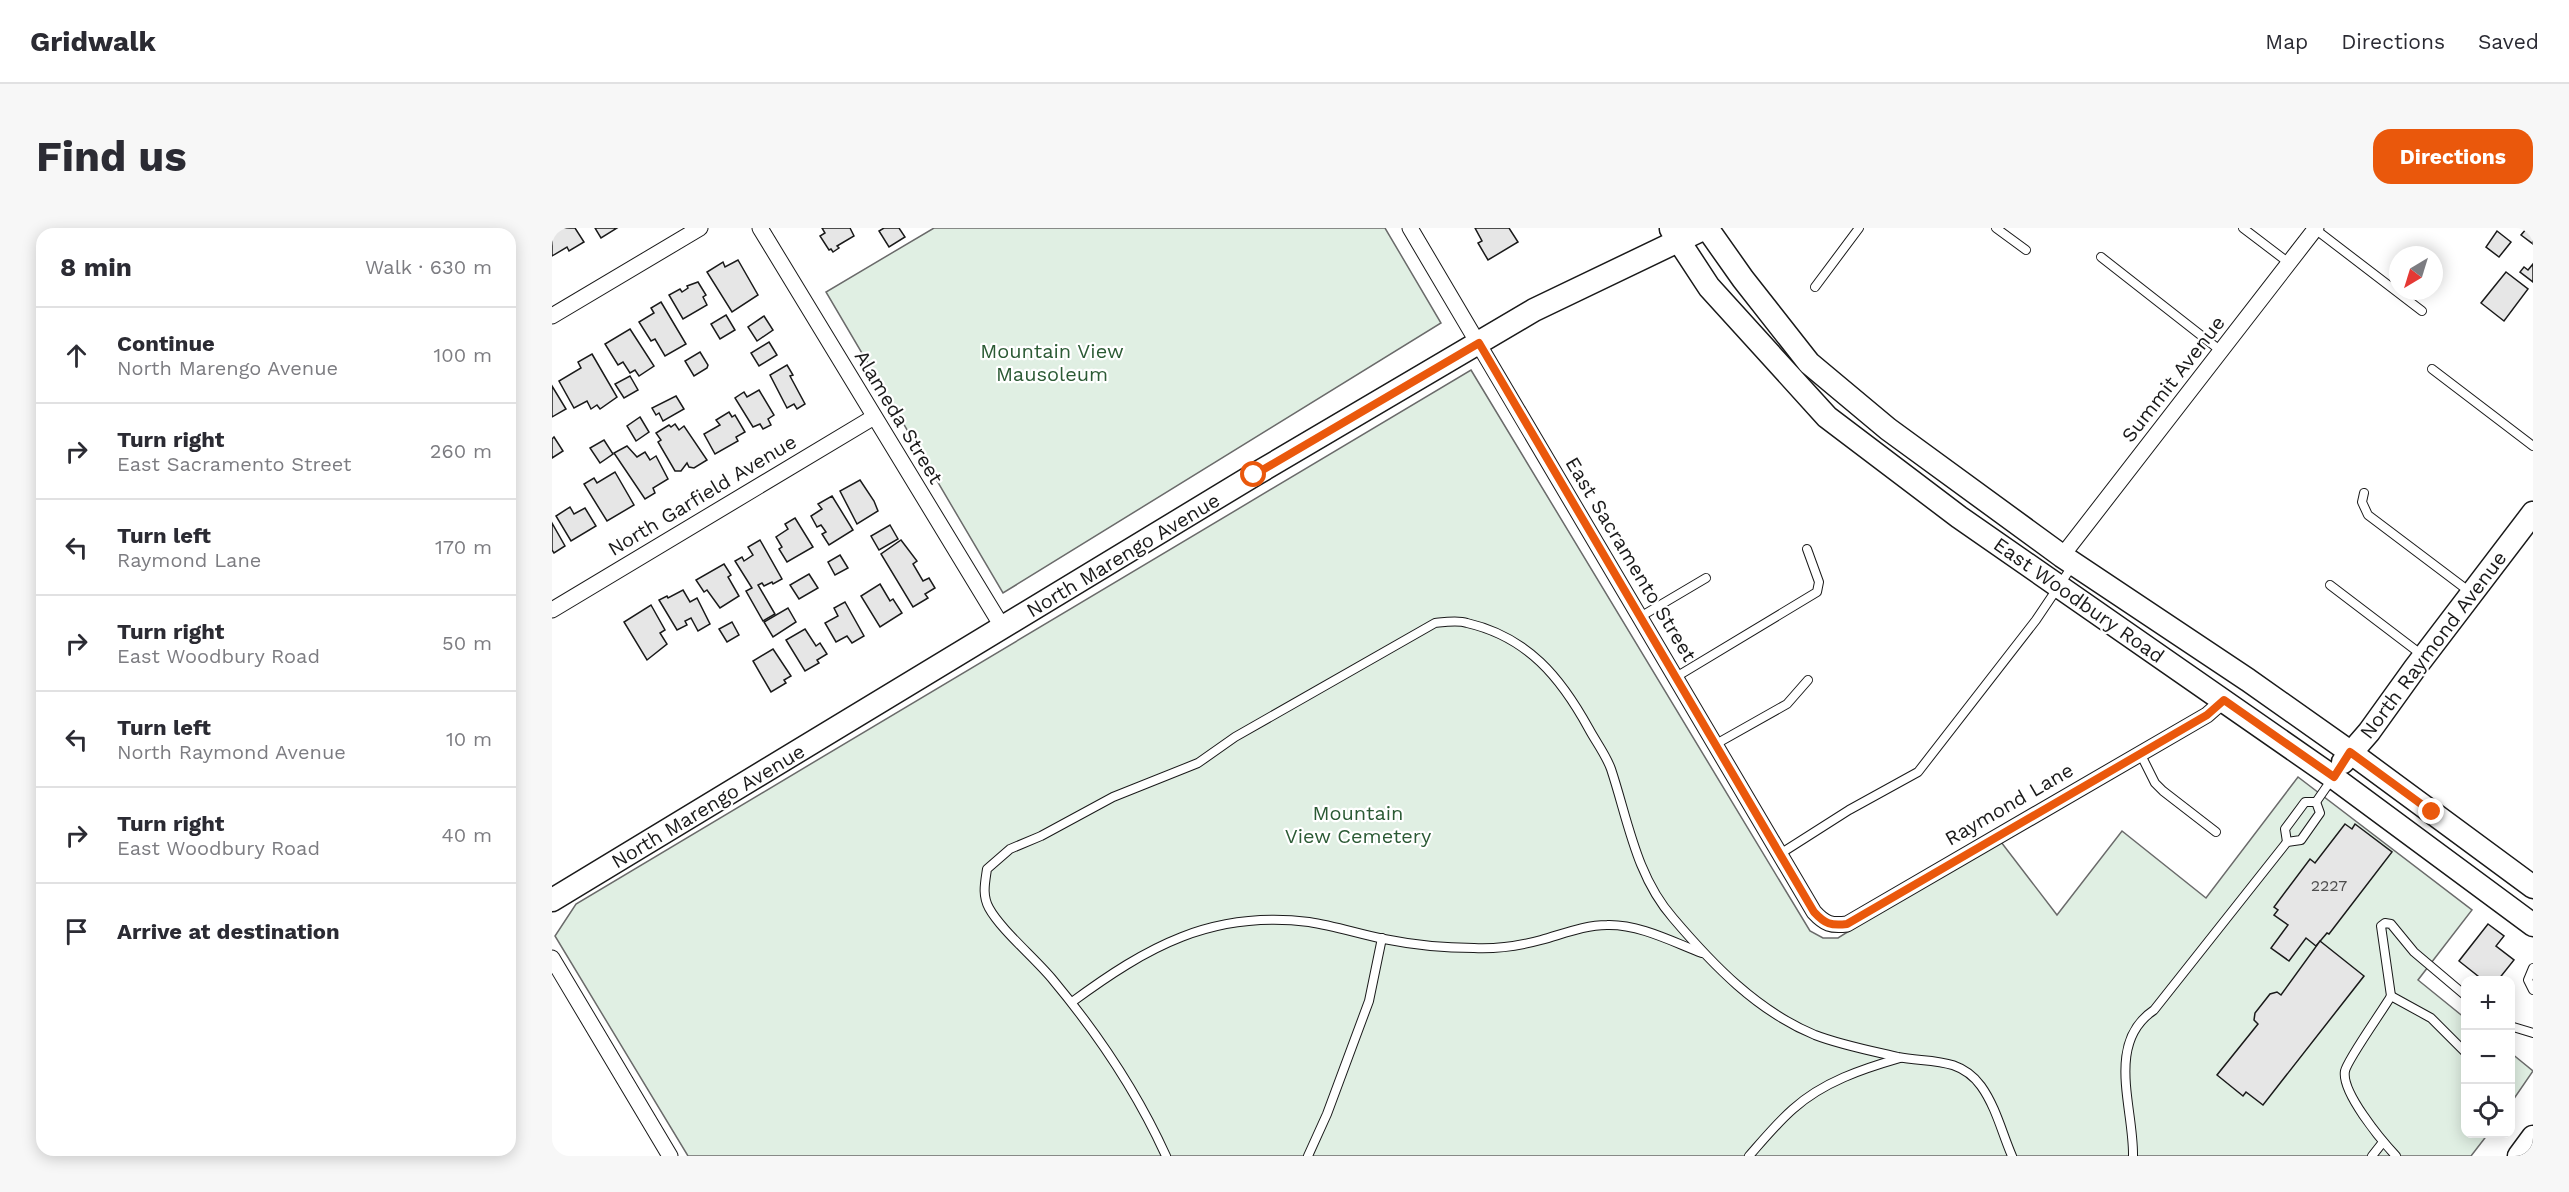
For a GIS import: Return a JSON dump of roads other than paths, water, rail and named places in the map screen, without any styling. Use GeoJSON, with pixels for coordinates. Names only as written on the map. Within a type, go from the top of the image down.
{"type":"FeatureCollection","features":[{"type":"Feature","properties":{"kind":"main road","name":"North Marengo Avenue"},"geometry":{"type":"LineString","coordinates":[[552,900],[1254,475],[1534,310],[1673,235],[1706,228]]}},
{"type":"Feature","properties":{"kind":"main road","name":"East Woodbury Road"},"geometry":{"type":"LineString","coordinates":[[1706,228],[1809,363],[1888,429],[2068,560],[2248,680],[2350,752],[2533,887]]}},
{"type":"Feature","properties":{"kind":"main road","name":"East Woodbury Road"},"geometry":{"type":"LineString","coordinates":[[1673,235],[1709,287],[1827,417],[1959,517],[2334,777],[2533,925]]}},
{"type":"Feature","properties":{"kind":"main road","name":"North Raymond Avenue"},"geometry":{"type":"LineString","coordinates":[[2334,777],[2350,752],[2369,732],[2423,656],[2533,513]]}},
{"type":"Feature","properties":{"kind":"main road"},"geometry":{"type":"LineString","coordinates":[[2519,1156],[2533,1137]]}},
{"type":"Feature","properties":{"kind":"street"},"geometry":{"type":"LineString","coordinates":[[552,316],[700,228]]}},
{"type":"Feature","properties":{"kind":"street","name":"Alameda Street"},"geometry":{"type":"LineString","coordinates":[[760,228],[1003,628]]}},
{"type":"Feature","properties":{"kind":"street","name":"East Sacramento Street"},"geometry":{"type":"LineString","coordinates":[[1410,228],[1814,912]]}},
{"type":"Feature","properties":{"kind":"street","name":"Summit Avenue"},"geometry":{"type":"LineString","coordinates":[[2068,560],[2221,351],[2316,229]]}},
{"type":"Feature","properties":{"kind":"street","name":"North Garfield Avenue"},"geometry":{"type":"LineString","coordinates":[[552,610],[874,417]]}},
{"type":"Feature","properties":{"kind":"street","name":"Raymond Lane"},"geometry":{"type":"LineString","coordinates":[[1814,912],[1822,921],[1832,926],[1847,924],[2207,715],[2224,700]]}},
{"type":"Feature","properties":{"kind":"street"},"geometry":{"type":"LineString","coordinates":[[552,958],[670,1156]]}},
{"type":"Feature","properties":{"kind":"lane"},"geometry":{"type":"LineString","coordinates":[[1815,287],[1859,228]]}},
{"type":"Feature","properties":{"kind":"lane"},"geometry":{"type":"LineString","coordinates":[[1996,228],[2026,250]]}},
{"type":"Feature","properties":{"kind":"lane"},"geometry":{"type":"LineString","coordinates":[[2243,228],[2289,263]]}},
{"type":"Feature","properties":{"kind":"lane"},"geometry":{"type":"LineString","coordinates":[[2316,229],[2422,311]]}},
{"type":"Feature","properties":{"kind":"lane"},"geometry":{"type":"LineString","coordinates":[[2101,257],[2221,351]]}},
{"type":"Feature","properties":{"kind":"lane"},"geometry":{"type":"LineString","coordinates":[[2432,369],[2533,446]]}},
{"type":"Feature","properties":{"kind":"lane"},"geometry":{"type":"LineString","coordinates":[[2364,493],[2362,502],[2368,515],[2471,593]]}},
{"type":"Feature","properties":{"kind":"lane"},"geometry":{"type":"LineString","coordinates":[[1676,677],[1817,592],[1819,582],[1807,549]]}},
{"type":"Feature","properties":{"kind":"lane"},"geometry":{"type":"LineString","coordinates":[[1780,854],[1850,810],[1918,772],[2036,620],[2057,586],[2068,560]]}},
{"type":"Feature","properties":{"kind":"lane"},"geometry":{"type":"LineString","coordinates":[[1640,617],[1706,578]]}},
{"type":"Feature","properties":{"kind":"lane"},"geometry":{"type":"LineString","coordinates":[[2330,585],[2423,656]]}},
{"type":"Feature","properties":{"kind":"lane"},"geometry":{"type":"LineString","coordinates":[[1166,1156],[1096,1034],[990,910],[984,894],[987,869],[1010,849],[1041,836],[1113,797],[1198,763],[1235,737],[1436,622],[1466,622],[1499,634],[1534,656],[1560,681],[1610,766],[1631,842],[1646,876],[1666,911],[1703,953],[1731,980],[1781,1018],[1816,1036],[1901,1057],[1935,1059],[1959,1068],[1980,1084],[1995,1110],[2013,1156]]}},
{"type":"Feature","properties":{"kind":"lane"},"geometry":{"type":"LineString","coordinates":[[1716,744],[1788,704],[1808,680]]}},
{"type":"Feature","properties":{"kind":"lane"},"geometry":{"type":"LineString","coordinates":[[2140,752],[2156,783],[2163,791],[2216,832]]}},
{"type":"Feature","properties":{"kind":"lane"},"geometry":{"type":"LineString","coordinates":[[2316,802],[2334,777]]}},
{"type":"Feature","properties":{"kind":"lane"},"geometry":{"type":"LineString","coordinates":[[2287,842],[2285,829],[2294,814],[2305,802],[2316,802]]}},
{"type":"Feature","properties":{"kind":"lane"},"geometry":{"type":"LineString","coordinates":[[2133,1156],[2125,1083],[2129,1039],[2141,1019],[2154,1010],[2287,842],[2301,840],[2320,813],[2316,802]]}},
{"type":"Feature","properties":{"kind":"lane"},"geometry":{"type":"LineString","coordinates":[[1071,1002],[1113,972],[1150,950],[1187,933],[1226,923],[1270,920],[1308,922],[1430,946],[1511,947],[1576,930],[1608,925],[1637,929],[1703,953]]}},
{"type":"Feature","properties":{"kind":"lane"},"geometry":{"type":"LineString","coordinates":[[2396,1156],[2383,1142],[2346,1087],[2345,1070],[2391,996],[2381,927],[2385,923],[2391,924],[2414,952],[2461,992]]}},
{"type":"Feature","properties":{"kind":"lane"},"geometry":{"type":"LineString","coordinates":[[1308,1156],[1346,1065],[1369,1001],[1382,938]]}},
{"type":"Feature","properties":{"kind":"lane"},"geometry":{"type":"LineString","coordinates":[[2533,968],[2528,980],[2533,990]]}},
{"type":"Feature","properties":{"kind":"lane"},"geometry":{"type":"LineString","coordinates":[[2391,996],[2431,1018],[2461,1048]]}},
{"type":"Feature","properties":{"kind":"lane"},"geometry":{"type":"LineString","coordinates":[[2515,1027],[2533,1033]]}},
{"type":"Feature","properties":{"kind":"lane"},"geometry":{"type":"LineString","coordinates":[[1749,1156],[1794,1108],[1827,1086],[1861,1069],[1901,1057]]}},
{"type":"Feature","properties":{"kind":"lane"},"geometry":{"type":"LineString","coordinates":[[2372,1156],[2383,1142]]}},
{"type":"Feature","properties":{"kind":"park label","name":"Mountain View Mausoleum"},"geometry":{"type":"Point","coordinates":[1052,362]}},
{"type":"Feature","properties":{"kind":"park label","name":"Mountain View Cemetery"},"geometry":{"type":"Point","coordinates":[1358,824]}}]}
